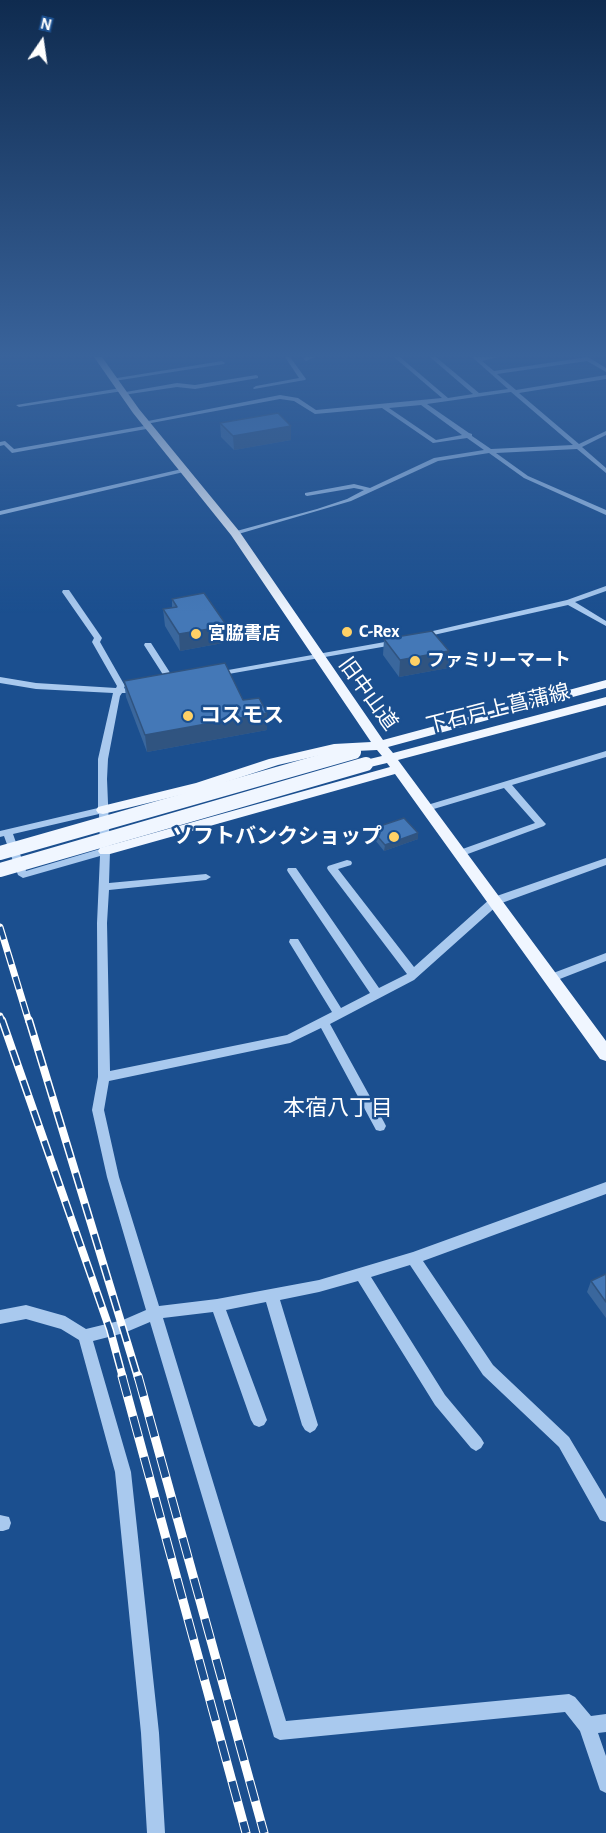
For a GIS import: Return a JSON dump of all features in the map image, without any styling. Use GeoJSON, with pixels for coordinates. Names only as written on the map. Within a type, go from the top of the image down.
{"type":"FeatureCollection","features":[{"type":"Feature","properties":{"kind":"main road","name":"旧中山道"},"geometry":{"type":"LineString","coordinates":[[163,443],[235,533],[380,745],[606,1054]]}},
{"type":"Feature","properties":{"kind":"main road","name":"下石戸上菖蒲線"},"geometry":{"type":"LineString","coordinates":[[0,853],[354,752],[606,684]]}},
{"type":"Feature","properties":{"kind":"main road","name":"下石戸上菖蒲線"},"geometry":{"type":"LineString","coordinates":[[0,870],[366,764],[393,763],[606,701]]}},
{"type":"Feature","properties":{"kind":"main road"},"geometry":{"type":"LineString","coordinates":[[103,810],[200,786],[274,762],[334,748],[380,745]]}},
{"type":"Feature","properties":{"kind":"main road"},"geometry":{"type":"LineString","coordinates":[[105,851],[393,763]]}},
{"type":"Feature","properties":{"kind":"street"},"geometry":{"type":"LineString","coordinates":[[0,444],[5,443],[12,451],[56,443]]}},
{"type":"Feature","properties":{"kind":"street"},"geometry":{"type":"LineString","coordinates":[[480,443],[526,477],[606,514]]}},
{"type":"Feature","properties":{"kind":"street"},"geometry":{"type":"LineString","coordinates":[[573,443],[606,471]]}},
{"type":"Feature","properties":{"kind":"street"},"geometry":{"type":"LineString","coordinates":[[235,533],[319,510],[436,459],[492,451],[578,447],[587,443]]}},
{"type":"Feature","properties":{"kind":"street"},"geometry":{"type":"LineString","coordinates":[[597,464],[606,460]]}},
{"type":"Feature","properties":{"kind":"street"},"geometry":{"type":"LineString","coordinates":[[0,513],[186,470]]}},
{"type":"Feature","properties":{"kind":"street"},"geometry":{"type":"LineString","coordinates":[[307,494],[354,486],[368,489]]}},
{"type":"Feature","properties":{"kind":"street"},"geometry":{"type":"LineString","coordinates":[[411,639],[569,602],[604,591]]}},
{"type":"Feature","properties":{"kind":"street"},"geometry":{"type":"LineString","coordinates":[[66,592],[98,638],[96,642],[121,686],[104,759],[104,1077],[98,1110],[113,1177],[280,1731],[569,1703],[587,1726],[606,1784]]}},
{"type":"Feature","properties":{"kind":"street"},"geometry":{"type":"LineString","coordinates":[[569,602],[606,624]]}},
{"type":"Feature","properties":{"kind":"street"},"geometry":{"type":"LineString","coordinates":[[206,676],[400,641]]}},
{"type":"Feature","properties":{"kind":"street"},"geometry":{"type":"LineString","coordinates":[[148,645],[172,682]]}},
{"type":"Feature","properties":{"kind":"street"},"geometry":{"type":"LineString","coordinates":[[0,680],[36,686],[119,693],[129,690]]}},
{"type":"Feature","properties":{"kind":"street"},"geometry":{"type":"LineString","coordinates":[[162,684],[184,680]]}},
{"type":"Feature","properties":{"kind":"street"},"geometry":{"type":"LineString","coordinates":[[428,808],[606,754]]}},
{"type":"Feature","properties":{"kind":"street"},"geometry":{"type":"LineString","coordinates":[[460,853],[542,824],[506,784]]}},
{"type":"Feature","properties":{"kind":"street"},"geometry":{"type":"LineString","coordinates":[[103,810],[4,834],[23,875],[105,851]]}},
{"type":"Feature","properties":{"kind":"street"},"geometry":{"type":"LineString","coordinates":[[104,1077],[290,1039],[413,974],[495,901],[606,861]]}},
{"type":"Feature","properties":{"kind":"street"},"geometry":{"type":"LineString","coordinates":[[347,863],[332,867],[413,974]]}},
{"type":"Feature","properties":{"kind":"street"},"geometry":{"type":"LineString","coordinates":[[292,870],[377,994]]}},
{"type":"Feature","properties":{"kind":"street"},"geometry":{"type":"LineString","coordinates":[[103,887],[206,877]]}},
{"type":"Feature","properties":{"kind":"street"},"geometry":{"type":"LineString","coordinates":[[294,942],[339,1014]]}},
{"type":"Feature","properties":{"kind":"street"},"geometry":{"type":"LineString","coordinates":[[552,978],[606,957]]}},
{"type":"Feature","properties":{"kind":"street"},"geometry":{"type":"LineString","coordinates":[[323,1023],[380,1126]]}},
{"type":"Feature","properties":{"kind":"street"},"geometry":{"type":"LineString","coordinates":[[85,1336],[124,1326],[154,1313],[217,1305],[319,1286],[413,1258],[606,1188]]}},
{"type":"Feature","properties":{"kind":"street"},"geometry":{"type":"LineString","coordinates":[[413,1258],[488,1370],[564,1442],[606,1514]]}},
{"type":"Feature","properties":{"kind":"street"},"geometry":{"type":"LineString","coordinates":[[361,1274],[440,1400],[476,1443]]}},
{"type":"Feature","properties":{"kind":"street"},"geometry":{"type":"LineString","coordinates":[[271,1294],[310,1425]]}},
{"type":"Feature","properties":{"kind":"street"},"geometry":{"type":"LineString","coordinates":[[217,1305],[259,1420]]}},
{"type":"Feature","properties":{"kind":"street"},"geometry":{"type":"LineString","coordinates":[[0,1317],[26,1312],[65,1323],[85,1336],[123,1472],[150,1733],[156,1833]]}},
{"type":"Feature","properties":{"kind":"street"},"geometry":{"type":"LineString","coordinates":[[587,1726],[606,1723]]}},
{"type":"Feature","properties":{"kind":"building"},"geometry":{"type":"Polygon","coordinates":[[[204,593],[227,626],[179,634],[163,609],[177,607],[172,599],[204,593]]]}},
{"type":"Feature","properties":{"kind":"building"},"geometry":{"type":"Polygon","coordinates":[[[432,631],[449,651],[400,660],[384,639],[432,631]]]}},
{"type":"Feature","properties":{"kind":"building","name":"コスモス"},"geometry":{"type":"Polygon","coordinates":[[[225,663],[243,700],[259,698],[267,713],[145,735],[124,681],[225,663]]]}},
{"type":"Feature","properties":{"kind":"building","name":"ソフトバンクショップ"},"geometry":{"type":"Polygon","coordinates":[[[404,818],[418,833],[385,845],[371,829],[404,818]]]}},
{"type":"Feature","properties":{"kind":"building"},"geometry":{"type":"Polygon","coordinates":[[[606,1274],[606,1302],[591,1281],[606,1274]]]}},
{"type":"Feature","properties":{"kind":"railway"},"geometry":{"type":"LineString","coordinates":[[0,927],[29,1022]]}},
{"type":"Feature","properties":{"kind":"railway"},"geometry":{"type":"LineString","coordinates":[[0,1016],[2,1022]]}},
{"type":"Feature","properties":{"kind":"railway"},"geometry":{"type":"LineString","coordinates":[[2,1020],[110,1330],[123,1378]]}},
{"type":"Feature","properties":{"kind":"railway"},"geometry":{"type":"LineString","coordinates":[[29,1020],[138,1378]]}},
{"type":"Feature","properties":{"kind":"railway"},"geometry":{"type":"LineString","coordinates":[[122,1376],[246,1833]]}},
{"type":"Feature","properties":{"kind":"railway"},"geometry":{"type":"LineString","coordinates":[[138,1376],[264,1833]]}},
{"type":"Feature","properties":{"kind":"place","name":"C-Rex"},"geometry":{"type":"Point","coordinates":[347,632]}},
{"type":"Feature","properties":{"kind":"place","name":"宮脇書店"},"geometry":{"type":"Point","coordinates":[196,634]}},
{"type":"Feature","properties":{"kind":"place","name":"ファミリーマート"},"geometry":{"type":"Point","coordinates":[415,661]}},
{"type":"Feature","properties":{"kind":"place","name":"コスモス"},"geometry":{"type":"Point","coordinates":[188,716]}},
{"type":"Feature","properties":{"kind":"place","name":"ソフトバンクショップ"},"geometry":{"type":"Point","coordinates":[394,837]}},
{"type":"Feature","properties":{"kind":"district","name":"本宿八丁目"},"geometry":{"type":"Point","coordinates":[338,1108]}}]}
